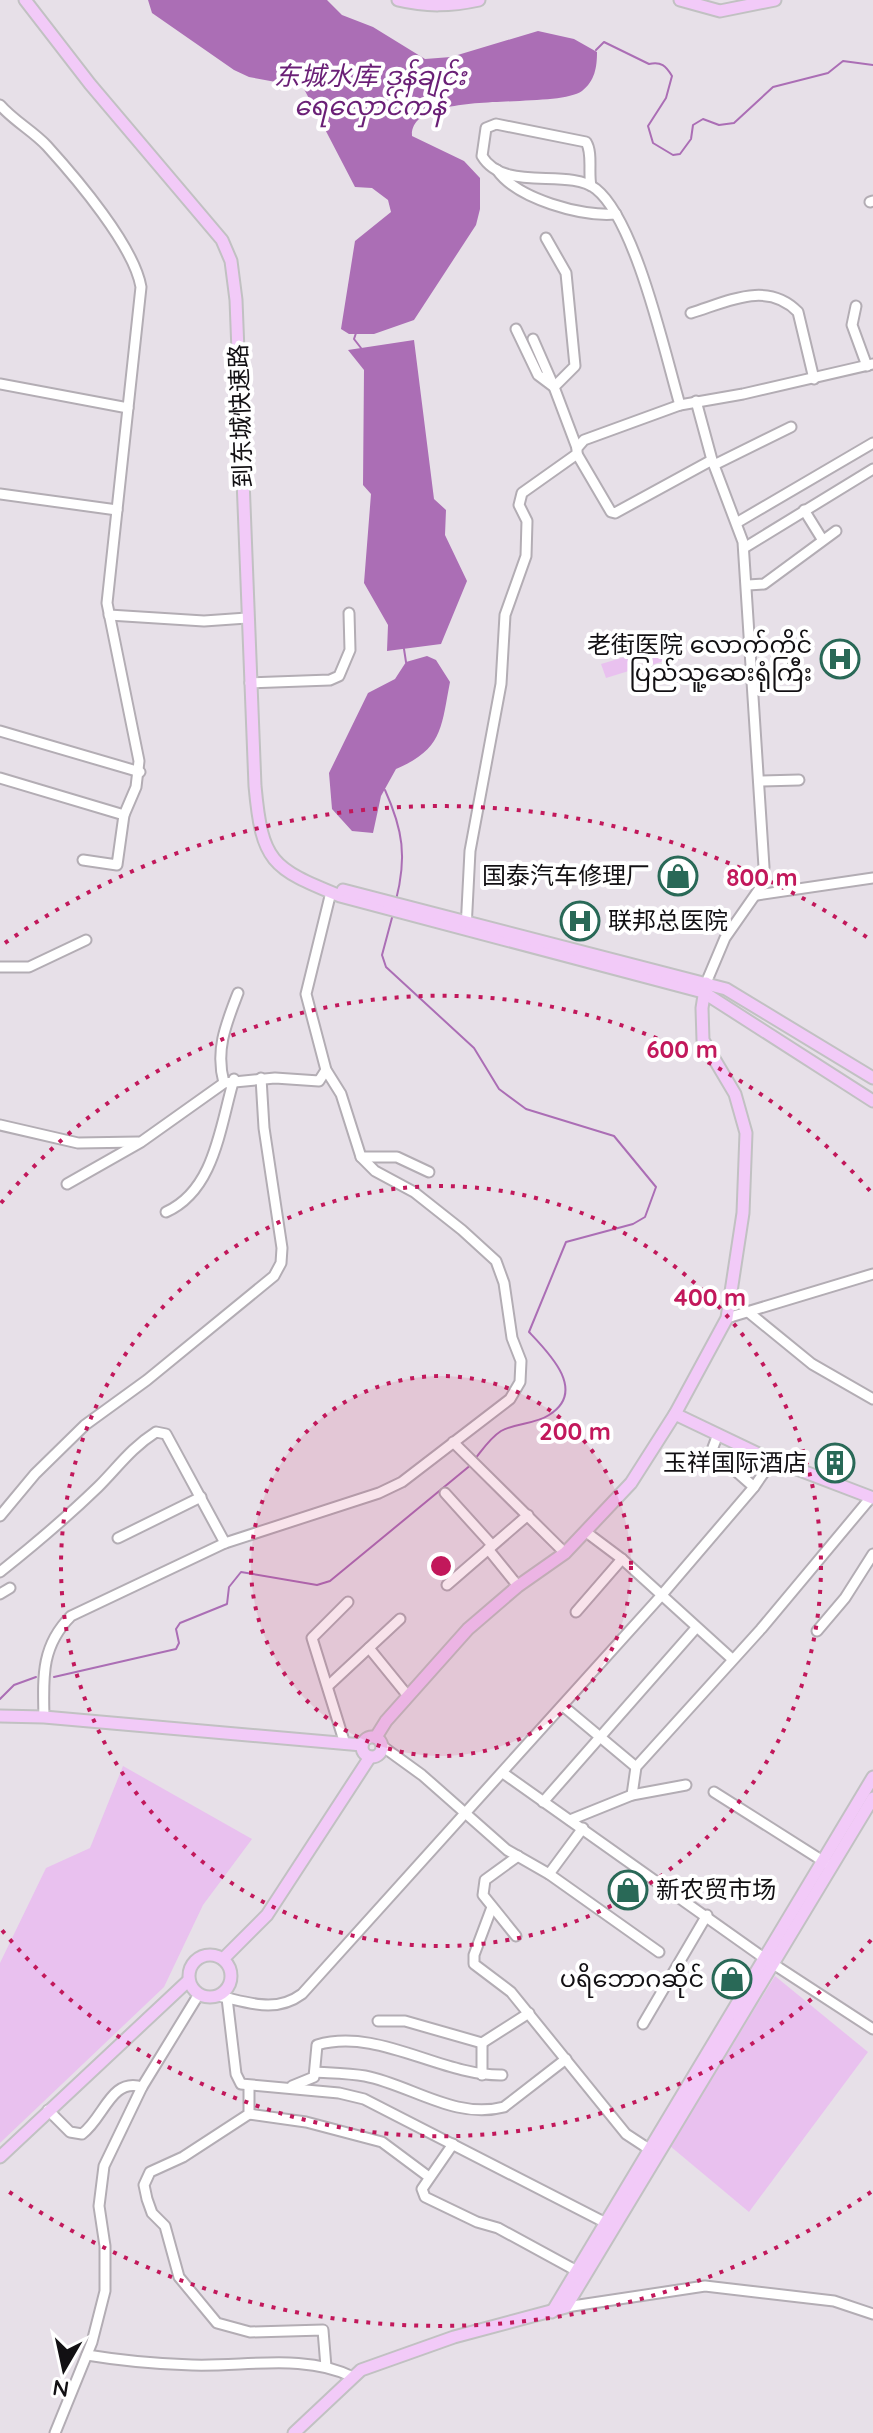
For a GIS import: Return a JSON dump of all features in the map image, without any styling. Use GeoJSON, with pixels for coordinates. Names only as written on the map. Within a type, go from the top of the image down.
{"type":"FeatureCollection","features":[{"type":"Feature","properties":{"kind":"main road","name":"到东城快速路"},"geometry":{"type":"LineString","coordinates":[[25,0],[90,84],[222,240],[231,261],[239,341],[255,786],[263,842],[278,864],[308,883],[386,906]]}},
{"type":"Feature","properties":{"kind":"main road"},"geometry":{"type":"LineString","coordinates":[[398,0],[419,5],[449,6],[479,0]]}},
{"type":"Feature","properties":{"kind":"main road"},"geometry":{"type":"LineString","coordinates":[[680,0],[720,11],[775,0]]}},
{"type":"Feature","properties":{"kind":"main road","name":"到东城快速路"},"geometry":{"type":"LineString","coordinates":[[308,883],[386,906]]}},
{"type":"Feature","properties":{"kind":"main road"},"geometry":{"type":"LineString","coordinates":[[386,906],[740,995],[873,1078]]}},
{"type":"Feature","properties":{"kind":"main road"},"geometry":{"type":"LineString","coordinates":[[704,987],[873,1101]]}},
{"type":"Feature","properties":{"kind":"main road"},"geometry":{"type":"LineString","coordinates":[[223,1959],[267,1915],[370,1757],[378,1755],[379,1742],[408,1696],[468,1629],[518,1586],[565,1553],[631,1483],[675,1414],[727,1318],[743,1213],[746,1133],[735,1094],[703,1040],[704,987]]}},
{"type":"Feature","properties":{"kind":"main road"},"geometry":{"type":"LineString","coordinates":[[675,1414],[769,1459],[871,1501]]}},
{"type":"Feature","properties":{"kind":"main road"},"geometry":{"type":"LineString","coordinates":[[0,1716],[44,1717],[362,1745]]}},
{"type":"Feature","properties":{"kind":"main road"},"geometry":{"type":"LineString","coordinates":[[370,1757],[364,1753],[362,1745],[366,1738],[379,1742]]}},
{"type":"Feature","properties":{"kind":"main road"},"geometry":{"type":"LineString","coordinates":[[294,2433],[361,2370],[454,2337],[566,2307],[653,2152],[857,1815],[873,1777]]}},
{"type":"Feature","properties":{"kind":"main road"},"geometry":{"type":"LineString","coordinates":[[857,1815],[873,1798]]}},
{"type":"Feature","properties":{"kind":"main road"},"geometry":{"type":"LineString","coordinates":[[0,2157],[189,1980],[191,1967],[200,1957],[213,1955],[223,1959],[232,1977],[223,1997],[199,1994],[189,1980]]}},
{"type":"Feature","properties":{"kind":"main road"},"geometry":{"type":"LineString","coordinates":[[551,2313],[604,2222],[653,2152]]}},
{"type":"Feature","properties":{"kind":"street"},"geometry":{"type":"LineString","coordinates":[[0,105],[46,144],[133,257],[141,287],[107,588],[109,615],[140,772],[124,815],[117,865],[83,860]]}},
{"type":"Feature","properties":{"kind":"street"},"geometry":{"type":"LineString","coordinates":[[616,214],[588,214],[516,191],[482,156],[486,128],[496,124],[586,142],[590,151],[587,173],[591,186],[616,214],[647,296],[680,405]]}},
{"type":"Feature","properties":{"kind":"street"},"geometry":{"type":"LineString","coordinates":[[495,168],[509,174],[591,186]]}},
{"type":"Feature","properties":{"kind":"street"},"geometry":{"type":"LineString","coordinates":[[546,238],[566,273],[576,349],[575,366],[554,387]]}},
{"type":"Feature","properties":{"kind":"street"},"geometry":{"type":"LineString","coordinates":[[691,313],[755,293],[791,305],[798,312],[814,379]]}},
{"type":"Feature","properties":{"kind":"street"},"geometry":{"type":"LineString","coordinates":[[467,925],[470,851],[501,684],[505,615],[526,556],[527,521],[519,505],[522,493],[577,451],[584,440],[680,405],[870,365],[852,325],[856,306]]}},
{"type":"Feature","properties":{"kind":"street"},"geometry":{"type":"LineString","coordinates":[[516,329],[538,375],[554,387]]}},
{"type":"Feature","properties":{"kind":"street"},"geometry":{"type":"LineString","coordinates":[[533,339],[577,451],[611,512],[615,513],[713,462],[791,427]]}},
{"type":"Feature","properties":{"kind":"street"},"geometry":{"type":"LineString","coordinates":[[0,384],[128,408]]}},
{"type":"Feature","properties":{"kind":"street"},"geometry":{"type":"LineString","coordinates":[[696,401],[713,462],[738,522],[744,548],[764,867],[757,895],[725,938],[704,987]]}},
{"type":"Feature","properties":{"kind":"street"},"geometry":{"type":"LineString","coordinates":[[738,522],[873,443]]}},
{"type":"Feature","properties":{"kind":"street"},"geometry":{"type":"LineString","coordinates":[[744,548],[804,510],[871,474]]}},
{"type":"Feature","properties":{"kind":"street"},"geometry":{"type":"LineString","coordinates":[[0,494],[117,510]]}},
{"type":"Feature","properties":{"kind":"street"},"geometry":{"type":"LineString","coordinates":[[804,510],[822,539]]}},
{"type":"Feature","properties":{"kind":"street"},"geometry":{"type":"LineString","coordinates":[[748,585],[764,584],[836,531]]}},
{"type":"Feature","properties":{"kind":"street"},"geometry":{"type":"LineString","coordinates":[[250,683],[330,680],[339,676],[350,650],[349,613]]}},
{"type":"Feature","properties":{"kind":"street"},"geometry":{"type":"LineString","coordinates":[[109,615],[204,621],[247,618]]}},
{"type":"Feature","properties":{"kind":"street"},"geometry":{"type":"LineString","coordinates":[[0,731],[140,772]]}},
{"type":"Feature","properties":{"kind":"street"},"geometry":{"type":"LineString","coordinates":[[0,778],[124,815]]}},
{"type":"Feature","properties":{"kind":"street"},"geometry":{"type":"LineString","coordinates":[[760,781],[799,780]]}},
{"type":"Feature","properties":{"kind":"street"},"geometry":{"type":"LineString","coordinates":[[757,895],[873,878]]}},
{"type":"Feature","properties":{"kind":"street"},"geometry":{"type":"LineString","coordinates":[[44,1717],[46,1653],[58,1628],[71,1616],[225,1543],[379,1493],[402,1482],[510,1399],[520,1382],[521,1361],[512,1338],[501,1272],[489,1253],[462,1230],[414,1192],[375,1171],[361,1157],[341,1094],[326,1070],[306,994],[331,892]]}},
{"type":"Feature","properties":{"kind":"street"},"geometry":{"type":"LineString","coordinates":[[0,967],[29,967],[86,940]]}},
{"type":"Feature","properties":{"kind":"street"},"geometry":{"type":"LineString","coordinates":[[166,1212],[187,1199],[205,1178],[229,1081],[219,1064],[222,1033],[238,993]]}},
{"type":"Feature","properties":{"kind":"street"},"geometry":{"type":"LineString","coordinates":[[67,1184],[141,1142],[229,1081],[261,1078],[319,1081],[326,1070]]}},
{"type":"Feature","properties":{"kind":"street"},"geometry":{"type":"LineString","coordinates":[[0,1516],[35,1474],[85,1425],[158,1372],[274,1276],[281,1263],[282,1248],[264,1128],[261,1078]]}},
{"type":"Feature","properties":{"kind":"street"},"geometry":{"type":"LineString","coordinates":[[0,1125],[78,1143],[141,1142]]}},
{"type":"Feature","properties":{"kind":"street"},"geometry":{"type":"LineString","coordinates":[[361,1157],[397,1157],[429,1172]]}},
{"type":"Feature","properties":{"kind":"street"},"geometry":{"type":"LineString","coordinates":[[727,1318],[873,1274]]}},
{"type":"Feature","properties":{"kind":"street"},"geometry":{"type":"LineString","coordinates":[[747,1311],[812,1364],[873,1399]]}},
{"type":"Feature","properties":{"kind":"street"},"geometry":{"type":"LineString","coordinates":[[0,1572],[51,1532],[131,1448],[156,1432],[166,1434],[225,1543]]}},
{"type":"Feature","properties":{"kind":"street"},"geometry":{"type":"LineString","coordinates":[[718,1434],[712,1450],[754,1487]]}},
{"type":"Feature","properties":{"kind":"street"},"geometry":{"type":"LineString","coordinates":[[453,1442],[565,1553]]}},
{"type":"Feature","properties":{"kind":"street"},"geometry":{"type":"LineString","coordinates":[[604,2222],[364,2099],[289,2087],[241,2084],[236,2074],[223,1997],[270,2007],[292,2001],[302,1994],[660,1597],[754,1487],[769,1459]]}},
{"type":"Feature","properties":{"kind":"street"},"geometry":{"type":"LineString","coordinates":[[445,1493],[518,1586]]}},
{"type":"Feature","properties":{"kind":"street"},"geometry":{"type":"LineString","coordinates":[[118,1538],[201,1497]]}},
{"type":"Feature","properties":{"kind":"street"},"geometry":{"type":"LineString","coordinates":[[632,1795],[636,1767],[871,1501]]}},
{"type":"Feature","properties":{"kind":"street"},"geometry":{"type":"LineString","coordinates":[[447,1585],[528,1515]]}},
{"type":"Feature","properties":{"kind":"street"},"geometry":{"type":"LineString","coordinates":[[586,1532],[622,1559],[660,1597],[731,1658]]}},
{"type":"Feature","properties":{"kind":"street"},"geometry":{"type":"LineString","coordinates":[[817,1631],[845,1598],[873,1554]]}},
{"type":"Feature","properties":{"kind":"street"},"geometry":{"type":"LineString","coordinates":[[576,1612],[622,1559]]}},
{"type":"Feature","properties":{"kind":"street"},"geometry":{"type":"LineString","coordinates":[[0,1594],[10,1588]]}},
{"type":"Feature","properties":{"kind":"street"},"geometry":{"type":"LineString","coordinates":[[345,1744],[312,1638],[348,1602]]}},
{"type":"Feature","properties":{"kind":"street"},"geometry":{"type":"LineString","coordinates":[[328,1686],[400,1619]]}},
{"type":"Feature","properties":{"kind":"street"},"geometry":{"type":"LineString","coordinates":[[543,1802],[602,1739],[696,1628]]}},
{"type":"Feature","properties":{"kind":"street"},"geometry":{"type":"LineString","coordinates":[[369,1648],[408,1696]]}},
{"type":"Feature","properties":{"kind":"street"},"geometry":{"type":"LineString","coordinates":[[563,1706],[636,1767]]}},
{"type":"Feature","properties":{"kind":"street"},"geometry":{"type":"LineString","coordinates":[[379,1742],[518,1856],[549,1874],[659,1952]]}},
{"type":"Feature","properties":{"kind":"street"},"geometry":{"type":"LineString","coordinates":[[503,1773],[768,1961],[873,2029]]}},
{"type":"Feature","properties":{"kind":"street"},"geometry":{"type":"LineString","coordinates":[[570,1820],[632,1795],[686,1785]]}},
{"type":"Feature","properties":{"kind":"street"},"geometry":{"type":"LineString","coordinates":[[714,1792],[828,1864]]}},
{"type":"Feature","properties":{"kind":"street"},"geometry":{"type":"LineString","coordinates":[[549,1874],[583,1828]]}},
{"type":"Feature","properties":{"kind":"street"},"geometry":{"type":"LineString","coordinates":[[516,1936],[483,1895],[485,1880],[518,1856]]}},
{"type":"Feature","properties":{"kind":"street"},"geometry":{"type":"LineString","coordinates":[[492,1907],[472,1961],[511,1992],[626,2134],[653,2152]]}},
{"type":"Feature","properties":{"kind":"street"},"geometry":{"type":"LineString","coordinates":[[643,2024],[707,1915]]}},
{"type":"Feature","properties":{"kind":"street"},"geometry":{"type":"LineString","coordinates":[[55,2433],[87,2355],[105,2291],[99,2206],[104,2166],[142,2087],[199,1994]]}},
{"type":"Feature","properties":{"kind":"street"},"geometry":{"type":"LineString","coordinates":[[378,2021],[405,2021],[482,2043],[529,2013]]}},
{"type":"Feature","properties":{"kind":"street"},"geometry":{"type":"LineString","coordinates":[[482,2043],[482,2075]]}},
{"type":"Feature","properties":{"kind":"street"},"geometry":{"type":"LineString","coordinates":[[289,2087],[311,2079],[315,2072],[314,2048],[319,2044],[392,2049],[482,2075],[502,2075]]}},
{"type":"Feature","properties":{"kind":"street"},"geometry":{"type":"LineString","coordinates":[[315,2072],[365,2076],[445,2104],[492,2110],[504,2107],[566,2059]]}},
{"type":"Feature","properties":{"kind":"street"},"geometry":{"type":"LineString","coordinates":[[48,2110],[70,2132],[82,2134],[118,2088],[130,2083],[142,2087]]}},
{"type":"Feature","properties":{"kind":"street"},"geometry":{"type":"LineString","coordinates":[[249,2086],[249,2114]]}},
{"type":"Feature","properties":{"kind":"street"},"geometry":{"type":"LineString","coordinates":[[326,2367],[323,2330],[250,2332],[217,2323],[179,2277],[165,2226],[152,2213],[147,2199],[144,2185],[150,2172],[183,2157],[249,2114],[321,2125],[382,2142],[429,2177]]}},
{"type":"Feature","properties":{"kind":"street"},"geometry":{"type":"LineString","coordinates":[[453,2144],[422,2192],[434,2203],[498,2228],[577,2271]]}},
{"type":"Feature","properties":{"kind":"street"},"geometry":{"type":"LineString","coordinates":[[566,2307],[705,2286],[834,2301],[873,2314]]}},
{"type":"Feature","properties":{"kind":"street"},"geometry":{"type":"LineString","coordinates":[[87,2355],[142,2364],[264,2363],[326,2367],[353,2377]]}},
{"type":"Feature","properties":{"kind":"shaded area"},"geometry":{"type":"Polygon","coordinates":[[[671,642],[675,657],[649,666],[644,650],[671,642]]]}},
{"type":"Feature","properties":{"kind":"shaded area"},"geometry":{"type":"Polygon","coordinates":[[[628,656],[632,670],[606,678],[601,664],[628,656]]]}},
{"type":"Feature","properties":{"kind":"shaded area"},"geometry":{"type":"Polygon","coordinates":[[[123,1766],[252,1839],[203,1905],[164,1987],[0,2143],[0,1963],[46,1868],[90,1848],[123,1766]]]}},
{"type":"Feature","properties":{"kind":"shaded area"},"geometry":{"type":"Polygon","coordinates":[[[775,1976],[868,2052],[749,2212],[670,2146],[775,1976]]]}},
{"type":"Feature","properties":{"kind":"water","name":"东城水库 ဒွန်ချင်း ရေလှောင်ကန်"},"geometry":{"type":"Polygon","coordinates":[[[148,0],[327,0],[342,15],[373,27],[425,59],[451,57],[538,31],[574,39],[597,52],[596,63],[586,87],[566,97],[457,106],[434,111],[418,121],[412,136],[464,161],[480,178],[480,209],[476,225],[414,320],[374,334],[349,334],[341,329],[355,241],[391,212],[388,200],[372,188],[355,187],[303,87],[249,77],[234,70],[152,13],[148,0]]]}},
{"type":"Feature","properties":{"kind":"water"},"geometry":{"type":"Polygon","coordinates":[[[414,340],[434,499],[446,510],[445,535],[467,581],[441,644],[387,651],[388,625],[364,583],[371,494],[363,485],[364,370],[348,350],[414,340]]]}},
{"type":"Feature","properties":{"kind":"water"},"geometry":{"type":"Polygon","coordinates":[[[427,656],[436,660],[450,682],[437,735],[423,753],[396,769],[381,796],[373,833],[352,831],[332,809],[329,773],[368,693],[395,679],[406,662],[427,656]]]}},
{"type":"Feature","properties":{"kind":"waterway"},"geometry":{"type":"LineString","coordinates":[[596,50],[604,42],[649,64],[663,65],[670,72],[672,76],[666,98],[648,126],[653,143],[673,155],[680,154],[691,139],[693,125],[703,119],[719,125],[734,123],[773,87],[828,73],[843,61],[873,65]]}},
{"type":"Feature","properties":{"kind":"waterway"},"geometry":{"type":"LineString","coordinates":[[356,333],[354,339],[361,348]]}},
{"type":"Feature","properties":{"kind":"waterway"},"geometry":{"type":"LineString","coordinates":[[404,649],[406,662]]}},
{"type":"Feature","properties":{"kind":"waterway"},"geometry":{"type":"LineString","coordinates":[[385,790],[396,818],[401,844],[396,900]]}},
{"type":"Feature","properties":{"kind":"waterway"},"geometry":{"type":"LineString","coordinates":[[393,914],[382,955],[386,967],[474,1048],[499,1089],[526,1109],[614,1136],[656,1187],[645,1217],[633,1224],[566,1242],[529,1332],[561,1372],[565,1395],[549,1415],[497,1434],[475,1459]]}},
{"type":"Feature","properties":{"kind":"waterway"},"geometry":{"type":"LineString","coordinates":[[54,1677],[176,1649],[179,1643],[176,1629],[180,1623],[227,1604],[229,1587],[241,1572],[317,1585],[330,1581],[472,1464]]}},
{"type":"Feature","properties":{"kind":"waterway"},"geometry":{"type":"LineString","coordinates":[[0,1699],[14,1685],[36,1677]]}},
{"type":"Feature","properties":{"kind":"place","name":"老街医院 လောက်ကိုင် ပြည်သူ့ဆေးရုံကြီး"},"geometry":{"type":"Point","coordinates":[840,659]}},
{"type":"Feature","properties":{"kind":"place","name":"国泰汽车修理厂"},"geometry":{"type":"Point","coordinates":[678,876]}},
{"type":"Feature","properties":{"kind":"place","name":"联邦总医院"},"geometry":{"type":"Point","coordinates":[580,921]}},
{"type":"Feature","properties":{"kind":"place","name":"玉祥国际酒店"},"geometry":{"type":"Point","coordinates":[835,1463]}},
{"type":"Feature","properties":{"kind":"place","name":"新农贸市场"},"geometry":{"type":"Point","coordinates":[628,1890]}},
{"type":"Feature","properties":{"kind":"place","name":"ပရိဘောဂဆိုင်"},"geometry":{"type":"Point","coordinates":[732,1979]}}]}
